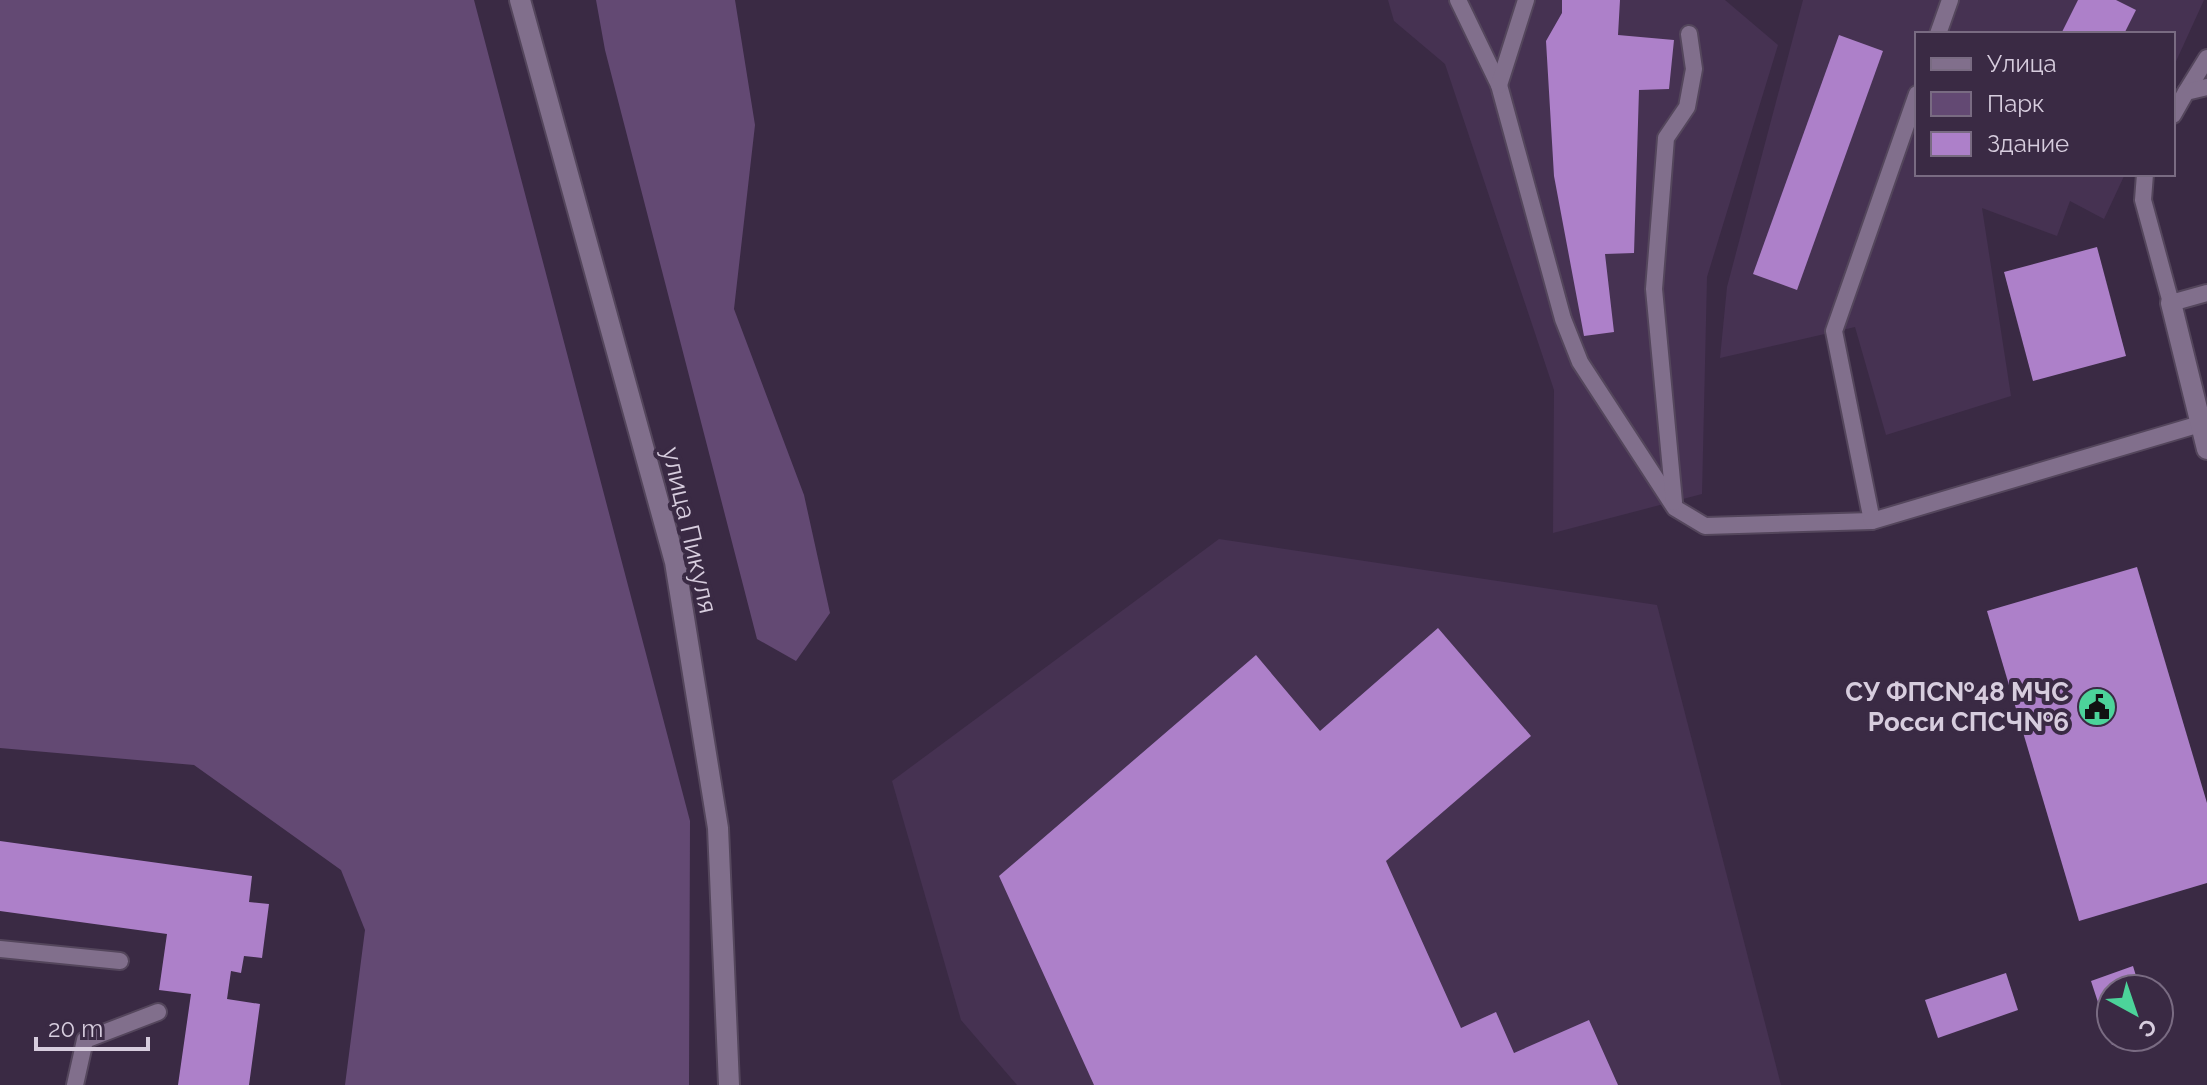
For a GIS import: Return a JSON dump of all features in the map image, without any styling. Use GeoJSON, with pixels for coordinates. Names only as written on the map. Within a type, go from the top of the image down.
{"type":"FeatureCollection","features":[{"type":"Feature","properties":{"kind":"main road","name":"улица Пикуля"},"geometry":{"type":"LineString","coordinates":[[520,0],[675,562],[718,828],[729,1085]]}},
{"type":"Feature","properties":{"kind":"main road"},"geometry":{"type":"LineString","coordinates":[[2171,303],[2207,449]]}},
{"type":"Feature","properties":{"kind":"lane"},"geometry":{"type":"LineString","coordinates":[[1458,0],[1499,85],[1563,319],[1580,362],[1675,508],[1705,526],[1872,521],[2200,424]]}},
{"type":"Feature","properties":{"kind":"lane"},"geometry":{"type":"LineString","coordinates":[[1499,85],[1526,0]]}},
{"type":"Feature","properties":{"kind":"lane"},"geometry":{"type":"LineString","coordinates":[[1939,32],[1950,0]]}},
{"type":"Feature","properties":{"kind":"lane"},"geometry":{"type":"LineString","coordinates":[[1675,508],[1654,289],[1666,138],[1687,107],[1694,69],[1689,34]]}},
{"type":"Feature","properties":{"kind":"lane"},"geometry":{"type":"LineString","coordinates":[[2175,111],[2207,58]]}},
{"type":"Feature","properties":{"kind":"lane"},"geometry":{"type":"LineString","coordinates":[[2186,92],[2207,87]]}},
{"type":"Feature","properties":{"kind":"lane"},"geometry":{"type":"LineString","coordinates":[[1872,521],[1834,331],[1915,100]]}},
{"type":"Feature","properties":{"kind":"lane"},"geometry":{"type":"LineString","coordinates":[[2145,176],[2143,200],[2171,303],[2207,293]]}},
{"type":"Feature","properties":{"kind":"lane"},"geometry":{"type":"LineString","coordinates":[[0,949],[120,961]]}},
{"type":"Feature","properties":{"kind":"lane"},"geometry":{"type":"LineString","coordinates":[[75,1085],[85,1040],[158,1012]]}},
{"type":"Feature","properties":{"kind":"shaded area"},"geometry":{"type":"Polygon","coordinates":[[[1388,0],[1725,0],[1778,45],[1707,277],[1702,494],[1553,533],[1554,390],[1445,64],[1394,21],[1388,0]]]}},
{"type":"Feature","properties":{"kind":"shaded area"},"geometry":{"type":"Polygon","coordinates":[[[1803,0],[2204,0],[2175,64],[2175,32],[1915,32],[1915,176],[2124,176],[2104,219],[2070,201],[2057,236],[1982,208],[2011,396],[1886,435],[1855,327],[1720,358],[1727,287],[1803,0]]]}},
{"type":"Feature","properties":{"kind":"shaded area"},"geometry":{"type":"Polygon","coordinates":[[[1219,539],[1657,605],[1781,1085],[1017,1085],[961,1020],[892,781],[1219,539]]]}},
{"type":"Feature","properties":{"kind":"green space"},"geometry":{"type":"Polygon","coordinates":[[[0,0],[474,0],[690,821],[689,1085],[345,1085],[365,930],[341,870],[194,765],[0,748],[0,0]]]}},
{"type":"Feature","properties":{"kind":"green space"},"geometry":{"type":"Polygon","coordinates":[[[596,0],[735,0],[755,125],[734,309],[804,495],[830,613],[796,661],[757,639],[605,50],[596,0]]]}},
{"type":"Feature","properties":{"kind":"building"},"geometry":{"type":"Polygon","coordinates":[[[1562,0],[1620,0],[1618,35],[1674,40],[1669,89],[1639,90],[1634,253],[1605,254],[1614,332],[1584,336],[1554,176],[1546,41],[1562,13],[1562,0]]]}},
{"type":"Feature","properties":{"kind":"building"},"geometry":{"type":"Polygon","coordinates":[[[2078,0],[2116,0],[2136,10],[2125,32],[2062,32],[2078,0]]]}},
{"type":"Feature","properties":{"kind":"building"},"geometry":{"type":"Polygon","coordinates":[[[1839,35],[1883,51],[1797,290],[1753,274],[1839,35]]]}},
{"type":"Feature","properties":{"kind":"building"},"geometry":{"type":"Polygon","coordinates":[[[2097,247],[2126,356],[2033,381],[2004,272],[2097,247]]]}},
{"type":"Feature","properties":{"kind":"building","name":"СУ ФПС№48 МЧС Росси СПСЧ№6"},"geometry":{"type":"Polygon","coordinates":[[[2137,567],[2207,803],[2207,883],[2079,921],[1987,611],[2137,567]]]}},
{"type":"Feature","properties":{"kind":"building"},"geometry":{"type":"Polygon","coordinates":[[[1438,628],[1531,736],[1386,861],[1461,1028],[1496,1012],[1514,1053],[1589,1020],[1618,1085],[1094,1085],[999,876],[1256,655],[1320,731],[1438,628]]]}},
{"type":"Feature","properties":{"kind":"building"},"geometry":{"type":"Polygon","coordinates":[[[0,841],[252,876],[249,902],[269,904],[262,958],[244,956],[241,973],[231,971],[227,999],[260,1004],[249,1085],[178,1085],[191,994],[159,990],[167,934],[0,911],[0,841]]]}},
{"type":"Feature","properties":{"kind":"building"},"geometry":{"type":"Polygon","coordinates":[[[2133,966],[2135,973],[2113,973],[2133,966]]]}},
{"type":"Feature","properties":{"kind":"building"},"geometry":{"type":"Polygon","coordinates":[[[2006,973],[2018,1010],[1938,1038],[1925,1000],[2006,973]]]}},
{"type":"Feature","properties":{"kind":"place","name":"СУ ФПС№48 МЧС Росси СПСЧ№6"},"geometry":{"type":"Point","coordinates":[2097,707]}}]}
